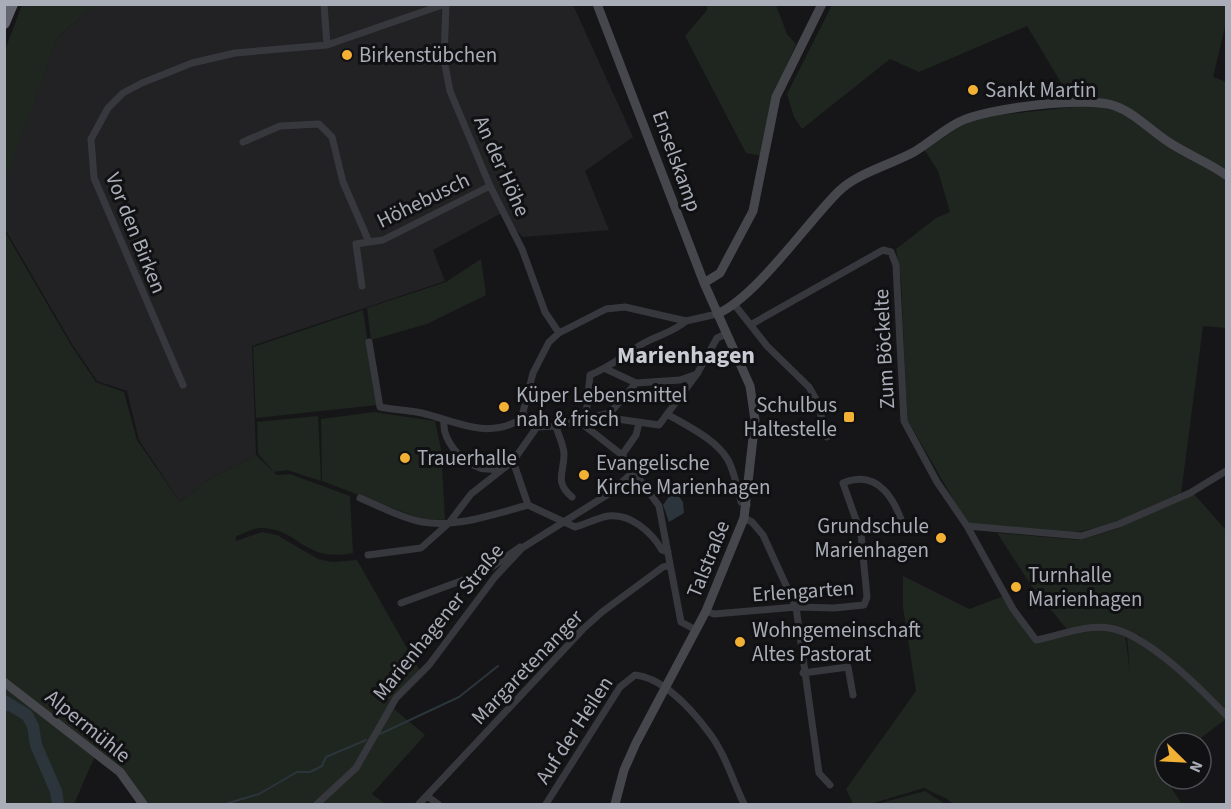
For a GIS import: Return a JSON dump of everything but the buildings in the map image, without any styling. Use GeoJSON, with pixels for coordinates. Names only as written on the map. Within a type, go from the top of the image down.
{"type":"FeatureCollection","features":[{"type":"Feature","properties":{"kind":"highway"},"geometry":{"type":"LineString","coordinates":[[4,23],[12,4]]}},
{"type":"Feature","properties":{"kind":"main road","name":"Enselskamp"},"geometry":{"type":"LineString","coordinates":[[595,4],[717,314]]}},
{"type":"Feature","properties":{"kind":"main road"},"geometry":{"type":"LineString","coordinates":[[704,283],[720,273],[753,211],[776,97],[822,4]]}},
{"type":"Feature","properties":{"kind":"main road"},"geometry":{"type":"LineString","coordinates":[[717,314],[734,304],[840,190],[855,180],[916,151],[958,122],[977,114],[999,109],[1112,104],[1127,110],[1168,142],[1227,175]]}},
{"type":"Feature","properties":{"kind":"main road","name":"Talstraße"},"geometry":{"type":"LineString","coordinates":[[615,804],[624,770],[706,611],[744,518],[747,505],[755,403],[750,386],[717,314]]}},
{"type":"Feature","properties":{"kind":"main road","name":"Alpermühle"},"geometry":{"type":"LineString","coordinates":[[4,682],[120,772],[142,804]]}},
{"type":"Feature","properties":{"kind":"street"},"geometry":{"type":"LineString","coordinates":[[324,4],[327,45]]}},
{"type":"Feature","properties":{"kind":"street","name":"Vor den Birken"},"geometry":{"type":"LineString","coordinates":[[183,384],[93,178],[91,139],[108,108],[123,93],[192,63],[236,53],[327,45],[445,4]]}},
{"type":"Feature","properties":{"kind":"street","name":"An der Höhe"},"geometry":{"type":"LineString","coordinates":[[445,4],[444,60],[450,91],[490,186],[522,249],[544,312],[560,333]]}},
{"type":"Feature","properties":{"kind":"street","name":"Höhebusch"},"geometry":{"type":"LineString","coordinates":[[243,142],[280,126],[319,124],[332,138],[343,182],[369,242]]}},
{"type":"Feature","properties":{"kind":"street","name":"Höhebusch"},"geometry":{"type":"LineString","coordinates":[[362,286],[356,244],[382,240],[490,186]]}},
{"type":"Feature","properties":{"kind":"street","name":"Zum Böckelte"},"geometry":{"type":"LineString","coordinates":[[752,324],[883,250],[891,252],[896,265],[904,421],[937,482],[967,526],[1013,609],[1036,640],[1108,628],[1137,638],[1198,686],[1227,715]]}},
{"type":"Feature","properties":{"kind":"street"},"geometry":{"type":"LineString","coordinates":[[734,304],[767,346],[809,387],[817,401],[827,437]]}},
{"type":"Feature","properties":{"kind":"street"},"geometry":{"type":"LineString","coordinates":[[636,383],[610,413],[556,426],[537,427],[525,417],[523,412],[533,373],[549,342],[560,333],[606,309],[615,307],[686,321],[717,314]]}},
{"type":"Feature","properties":{"kind":"street"},"geometry":{"type":"LineString","coordinates":[[686,321],[644,343],[606,369],[591,375],[584,419],[588,430],[622,454],[659,506],[681,622],[696,630]]}},
{"type":"Feature","properties":{"kind":"street"},"geometry":{"type":"LineString","coordinates":[[610,413],[617,419],[659,425],[697,374],[717,338],[726,334]]}},
{"type":"Feature","properties":{"kind":"street"},"geometry":{"type":"LineString","coordinates":[[369,342],[380,407],[415,412],[463,428],[510,427],[525,417]]}},
{"type":"Feature","properties":{"kind":"street"},"geometry":{"type":"LineString","coordinates":[[606,369],[636,383],[680,380],[697,374]]}},
{"type":"Feature","properties":{"kind":"street"},"geometry":{"type":"LineString","coordinates":[[667,414],[704,436],[726,456],[735,476],[741,502],[747,505]]}},
{"type":"Feature","properties":{"kind":"street"},"geometry":{"type":"LineString","coordinates":[[444,421],[443,432],[453,448],[479,468],[499,470]]}},
{"type":"Feature","properties":{"kind":"street"},"geometry":{"type":"LineString","coordinates":[[622,454],[636,435],[639,423]]}},
{"type":"Feature","properties":{"kind":"street"},"geometry":{"type":"LineString","coordinates":[[556,426],[564,453],[559,479],[565,491],[572,496]]}},
{"type":"Feature","properties":{"kind":"street"},"geometry":{"type":"LineString","coordinates":[[368,555],[421,548],[449,523],[471,494],[513,461],[537,427]]}},
{"type":"Feature","properties":{"kind":"street"},"geometry":{"type":"LineString","coordinates":[[513,461],[528,505]]}},
{"type":"Feature","properties":{"kind":"street"},"geometry":{"type":"LineString","coordinates":[[967,526],[1080,536],[1119,524],[1190,493],[1227,471]]}},
{"type":"Feature","properties":{"kind":"street","name":"Marienhagener Straße"},"geometry":{"type":"LineString","coordinates":[[317,804],[356,768],[396,698],[429,665],[495,577],[522,548],[610,493],[633,472]]}},
{"type":"Feature","properties":{"kind":"street","name":"Erlengarten"},"geometry":{"type":"LineString","coordinates":[[706,611],[714,614],[796,607],[834,608],[864,605],[867,597],[861,534],[843,483],[854,478],[870,479],[884,490],[899,511],[905,531]]}},
{"type":"Feature","properties":{"kind":"street"},"geometry":{"type":"LineString","coordinates":[[360,498],[421,522],[449,523],[528,505],[576,527],[610,516],[638,524],[654,536],[662,550],[668,552]]}},
{"type":"Feature","properties":{"kind":"street"},"geometry":{"type":"LineString","coordinates":[[744,518],[752,522],[763,535],[796,607],[803,673],[819,773],[830,785]]}},
{"type":"Feature","properties":{"kind":"street","name":"Marienhagener Straße"},"geometry":{"type":"LineString","coordinates":[[400,603],[485,572],[517,547],[522,548]]}},
{"type":"Feature","properties":{"kind":"street","name":"Margaretenanger"},"geometry":{"type":"LineString","coordinates":[[419,804],[583,629],[663,567],[670,566]]}},
{"type":"Feature","properties":{"kind":"street"},"geometry":{"type":"LineString","coordinates":[[803,673],[848,667],[853,694]]}},
{"type":"Feature","properties":{"kind":"street","name":"Auf der Heilen"},"geometry":{"type":"LineString","coordinates":[[546,804],[626,680],[635,675],[644,676],[665,688]]}},
{"type":"Feature","properties":{"kind":"street"},"geometry":{"type":"LineString","coordinates":[[665,688],[710,734],[744,804]]}},
{"type":"Feature","properties":{"kind":"street"},"geometry":{"type":"LineString","coordinates":[[427,796],[438,804]]}},
{"type":"Feature","properties":{"kind":"shaded area"},"geometry":{"type":"Polygon","coordinates":[[[22,5],[95,5],[58,37],[5,182],[5,50],[22,5]]]}},
{"type":"Feature","properties":{"kind":"shaded area"},"geometry":{"type":"Polygon","coordinates":[[[95,5],[573,5],[633,137],[585,171],[609,230],[523,237],[500,214],[433,250],[445,281],[252,346],[256,455],[211,478],[180,502],[139,440],[127,391],[97,381],[72,344],[5,229],[4,182],[58,37],[95,5]]]}},
{"type":"Feature","properties":{"kind":"shaded area"},"geometry":{"type":"Polygon","coordinates":[[[707,5],[776,5],[787,34],[796,44],[772,99],[762,156],[746,153],[685,36],[707,10],[707,5]]]}},
{"type":"Feature","properties":{"kind":"shaded area"},"geometry":{"type":"Polygon","coordinates":[[[832,5],[1226,5],[1226,23],[1213,77],[1226,82],[1226,171],[1169,140],[1125,106],[1072,101],[1027,26],[919,72],[890,59],[802,129],[794,117],[787,94],[832,5]]]}},
{"type":"Feature","properties":{"kind":"shaded area"},"geometry":{"type":"Polygon","coordinates":[[[1093,105],[1123,113],[1226,180],[1226,328],[1203,326],[1181,494],[1120,520],[1069,533],[1040,533],[968,525],[907,419],[901,280],[896,249],[936,218],[950,212],[938,171],[924,149],[959,126],[981,117],[1093,105]]]}},
{"type":"Feature","properties":{"kind":"shaded area"},"geometry":{"type":"Polygon","coordinates":[[[4,230],[71,345],[96,382],[124,392],[137,440],[180,502],[211,478],[256,455],[277,475],[290,474],[350,496],[353,553],[336,555],[312,550],[285,534],[262,528],[236,536],[236,541],[262,532],[277,535],[318,559],[332,562],[357,560],[420,671],[394,697],[368,744],[393,708],[425,735],[372,794],[385,804],[138,804],[119,777],[94,758],[74,804],[5,804],[4,230]]]}},
{"type":"Feature","properties":{"kind":"shaded area"},"geometry":{"type":"Polygon","coordinates":[[[481,259],[486,295],[427,324],[371,340],[367,308],[446,282],[481,259]]]}},
{"type":"Feature","properties":{"kind":"shaded area"},"geometry":{"type":"Polygon","coordinates":[[[363,310],[377,405],[256,418],[253,347],[363,310]]]}},
{"type":"Feature","properties":{"kind":"shaded area"},"geometry":{"type":"Polygon","coordinates":[[[374,412],[435,421],[441,449],[445,520],[421,519],[322,481],[321,419],[374,412]]]}},
{"type":"Feature","properties":{"kind":"shaded area"},"geometry":{"type":"Polygon","coordinates":[[[318,416],[321,481],[287,470],[274,472],[258,454],[257,422],[318,416]]]}},
{"type":"Feature","properties":{"kind":"shaded area"},"geometry":{"type":"Polygon","coordinates":[[[671,494],[677,494],[683,502],[684,513],[669,522],[663,505],[671,494]]]}},
{"type":"Feature","properties":{"kind":"shaded area"},"geometry":{"type":"Polygon","coordinates":[[[1194,494],[1226,530],[1226,711],[1205,689],[1139,635],[1125,634],[1130,673],[1127,635],[1137,639],[1196,688],[1226,719],[1210,731],[1153,731],[1153,791],[1173,791],[1182,804],[953,804],[924,788],[870,804],[853,804],[846,789],[916,691],[903,607],[903,576],[969,609],[1004,596],[1036,641],[1070,633],[1033,588],[997,533],[1080,540],[1116,529],[1194,494]]]}},
{"type":"Feature","properties":{"kind":"shaded area"},"geometry":{"type":"Polygon","coordinates":[[[925,791],[945,804],[877,804],[925,791]]]}},
{"type":"Feature","properties":{"kind":"waterway"},"geometry":{"type":"LineString","coordinates":[[380,734],[459,697],[498,666]]}},
{"type":"Feature","properties":{"kind":"waterway"},"geometry":{"type":"LineString","coordinates":[[4,701],[27,715],[33,726],[36,745],[56,791],[58,804]]}},
{"type":"Feature","properties":{"kind":"waterway"},"geometry":{"type":"LineString","coordinates":[[4,710],[21,711]]}},
{"type":"Feature","properties":{"kind":"waterway"},"geometry":{"type":"LineString","coordinates":[[225,804],[259,794],[297,772],[310,772],[322,766],[326,757],[366,740]]}},
{"type":"Feature","properties":{"kind":"place","name":"Birkenstübchen"},"geometry":{"type":"Point","coordinates":[347,55]}},
{"type":"Feature","properties":{"kind":"place","name":"Sankt Martin"},"geometry":{"type":"Point","coordinates":[973,90]}},
{"type":"Feature","properties":{"kind":"place","name":"Küper Lebensmittel nah & frisch"},"geometry":{"type":"Point","coordinates":[504,407]}},
{"type":"Feature","properties":{"kind":"place","name":"Schulbus Haltestelle"},"geometry":{"type":"Point","coordinates":[849,417]}},
{"type":"Feature","properties":{"kind":"place","name":"Trauerhalle"},"geometry":{"type":"Point","coordinates":[405,458]}},
{"type":"Feature","properties":{"kind":"place","name":"Evangelische Kirche Marienhagen"},"geometry":{"type":"Point","coordinates":[584,475]}},
{"type":"Feature","properties":{"kind":"place","name":"Grundschule Marienhagen"},"geometry":{"type":"Point","coordinates":[941,538]}},
{"type":"Feature","properties":{"kind":"place","name":"Turnhalle Marienhagen"},"geometry":{"type":"Point","coordinates":[1016,587]}},
{"type":"Feature","properties":{"kind":"place","name":"Wohngemeinschaft Altes Pastorat"},"geometry":{"type":"Point","coordinates":[740,642]}},
{"type":"Feature","properties":{"kind":"district","name":"Marienhagen"},"geometry":{"type":"Point","coordinates":[686,355]}}]}
